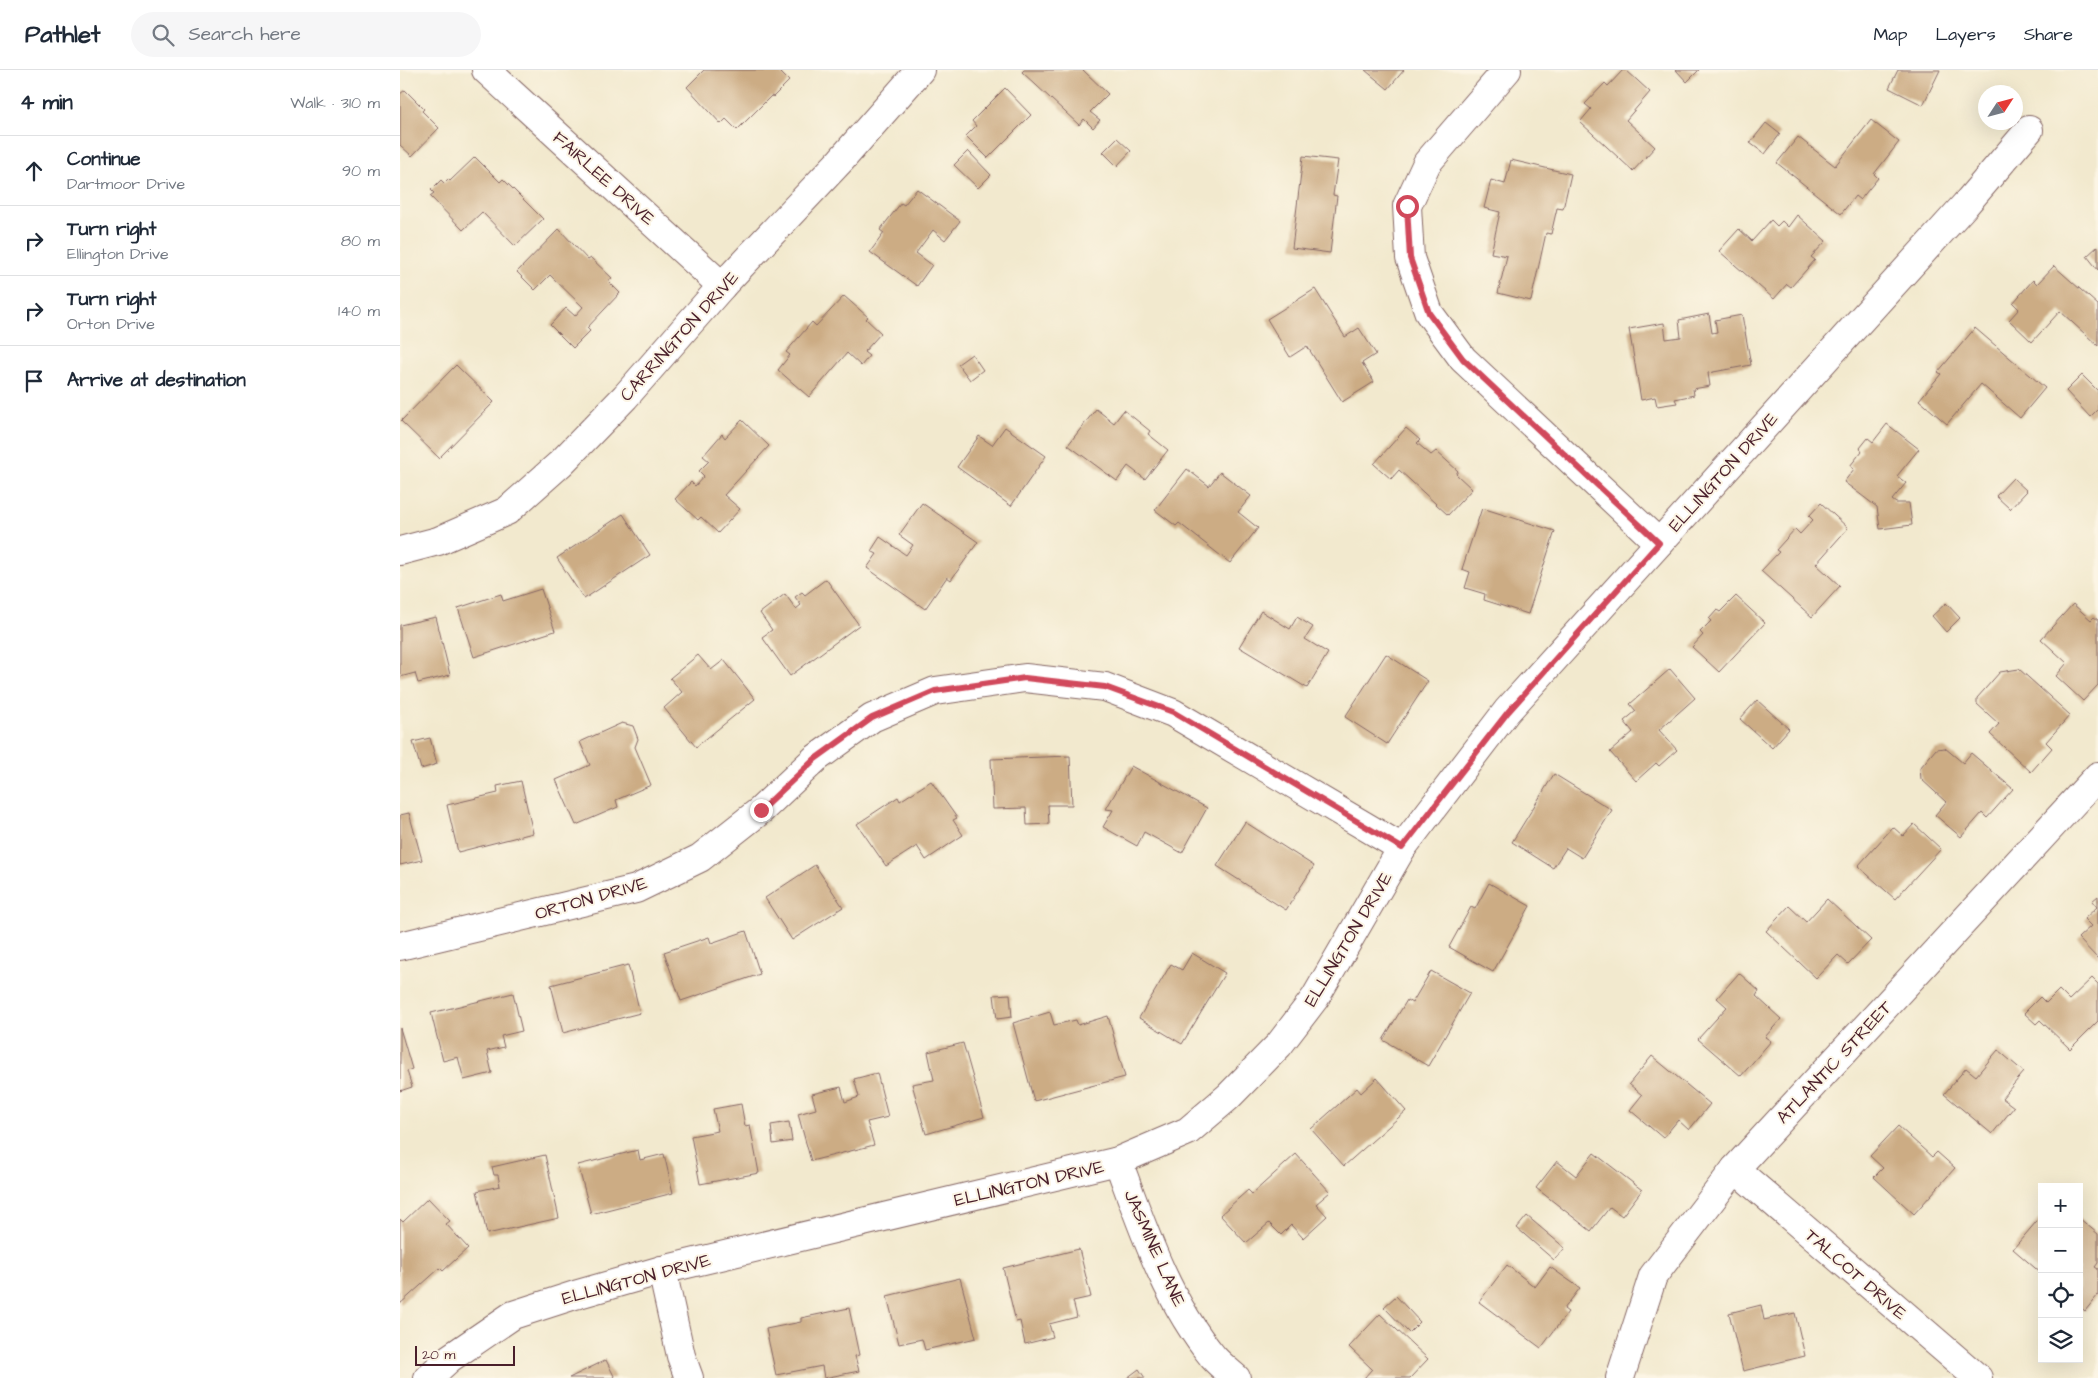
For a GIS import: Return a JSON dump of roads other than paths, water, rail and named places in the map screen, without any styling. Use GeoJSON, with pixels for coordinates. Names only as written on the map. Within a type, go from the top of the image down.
{"type":"FeatureCollection","features":[{"type":"Feature","properties":{"kind":"street","name":"FAIRLEE DRIVE"},"geometry":{"type":"LineString","coordinates":[[486,70],[722,286]]}},
{"type":"Feature","properties":{"kind":"street","name":"CARRINGTON DRIVE"},"geometry":{"type":"LineString","coordinates":[[400,551],[438,541],[507,511],[561,463],[625,397],[722,286],[841,160],[920,70]]}},
{"type":"Feature","properties":{"kind":"street"},"geometry":{"type":"LineString","coordinates":[[1507,70],[1427,163],[1407,206],[1410,258],[1429,313],[1463,359],[1659,543]]}},
{"type":"Feature","properties":{"kind":"street","name":"ELLINGTON DRIVE"},"geometry":{"type":"LineString","coordinates":[[428,1378],[450,1358],[513,1315],[574,1295],[662,1270],[1118,1161],[1188,1131],[1228,1098],[1279,1045],[1315,998],[1402,848],[1508,712],[1965,205],[2029,130]]}},
{"type":"Feature","properties":{"kind":"street","name":"ORTON DRIVE"},"geometry":{"type":"LineString","coordinates":[[400,946],[636,889],[700,858],[761,810],[815,759],[872,718],[935,691],[1025,678],[1105,687],[1173,712],[1402,848]]}},
{"type":"Feature","properties":{"kind":"street","name":"ATLANTIC STREET"},"geometry":{"type":"LineString","coordinates":[[1620,1378],[1653,1276],[1735,1169],[2098,776]]}},
{"type":"Feature","properties":{"kind":"street","name":"JASMINE LANE"},"geometry":{"type":"LineString","coordinates":[[1118,1161],[1142,1227],[1176,1302],[1214,1358],[1236,1378]]}},
{"type":"Feature","properties":{"kind":"street","name":"TALCOT DRIVE"},"geometry":{"type":"LineString","coordinates":[[1735,1169],[1978,1378]]}},
{"type":"Feature","properties":{"kind":"street"},"geometry":{"type":"LineString","coordinates":[[662,1270],[681,1356],[690,1378]]}}]}
